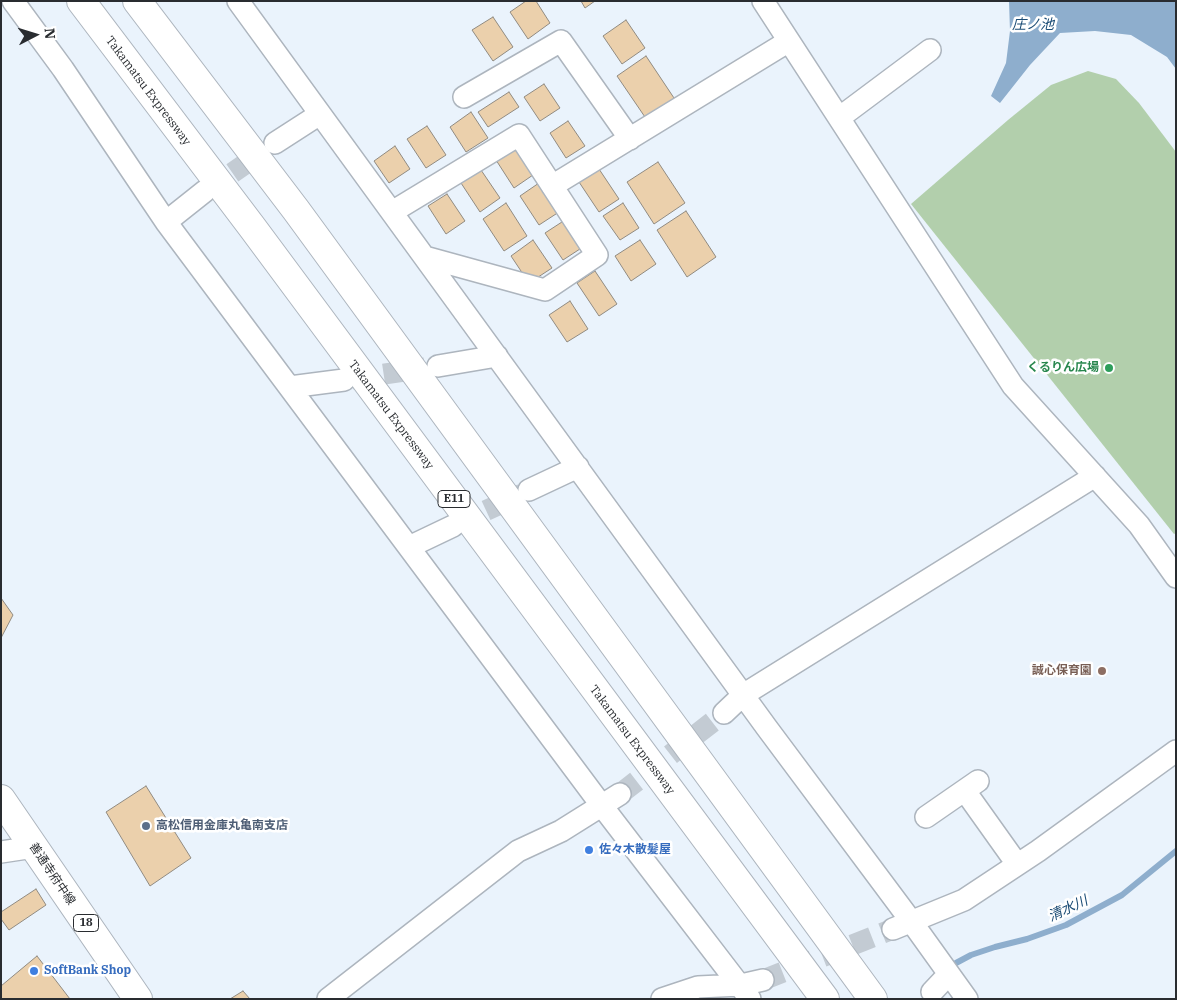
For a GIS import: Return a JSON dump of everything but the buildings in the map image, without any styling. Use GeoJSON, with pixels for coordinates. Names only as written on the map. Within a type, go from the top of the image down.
{"type":"FeatureCollection","features":[{"type":"Feature","properties":{"kind":"main road","name":"Takamatsu Expressway"},"geometry":{"type":"LineString","coordinates":[[80,1],[264,243],[824,999]]}},
{"type":"Feature","properties":{"kind":"main road"},"geometry":{"type":"LineString","coordinates":[[136,1],[296,210],[873,999]]}},
{"type":"Feature","properties":{"kind":"main road","name":"善通寺府中線"},"geometry":{"type":"LineString","coordinates":[[1,799],[138,999]]}},
{"type":"Feature","properties":{"kind":"street"},"geometry":{"type":"LineString","coordinates":[[13,1],[63,69],[166,222],[409,547],[611,800],[746,992]]}},
{"type":"Feature","properties":{"kind":"street"},"geometry":{"type":"LineString","coordinates":[[238,1],[743,696],[902,925],[950,974],[967,999]]}},
{"type":"Feature","properties":{"kind":"street"},"geometry":{"type":"LineString","coordinates":[[763,1],[1013,386],[1139,525],[1176,577]]}},
{"type":"Feature","properties":{"kind":"street"},"geometry":{"type":"LineString","coordinates":[[464,97],[561,41],[630,138]]}},
{"type":"Feature","properties":{"kind":"street"},"geometry":{"type":"LineString","coordinates":[[552,186],[789,41]]}},
{"type":"Feature","properties":{"kind":"street"},"geometry":{"type":"LineString","coordinates":[[839,118],[930,50]]}},
{"type":"Feature","properties":{"kind":"street"},"geometry":{"type":"LineString","coordinates":[[275,143],[320,114]]}},
{"type":"Feature","properties":{"kind":"street"},"geometry":{"type":"LineString","coordinates":[[392,212],[518,135],[598,255],[545,290],[425,258]]}},
{"type":"Feature","properties":{"kind":"street"},"geometry":{"type":"LineString","coordinates":[[166,222],[205,191]]}},
{"type":"Feature","properties":{"kind":"street"},"geometry":{"type":"LineString","coordinates":[[438,366],[496,356]]}},
{"type":"Feature","properties":{"kind":"street"},"geometry":{"type":"LineString","coordinates":[[290,388],[344,380]]}},
{"type":"Feature","properties":{"kind":"street"},"geometry":{"type":"LineString","coordinates":[[529,490],[578,467]]}},
{"type":"Feature","properties":{"kind":"street"},"geometry":{"type":"LineString","coordinates":[[724,713],[743,696],[1095,476]]}},
{"type":"Feature","properties":{"kind":"street"},"geometry":{"type":"LineString","coordinates":[[409,547],[453,526]]}},
{"type":"Feature","properties":{"kind":"street"},"geometry":{"type":"LineString","coordinates":[[902,925],[964,900],[1046,845],[1176,750]]}},
{"type":"Feature","properties":{"kind":"street"},"geometry":{"type":"LineString","coordinates":[[926,817],[971,786],[1017,864]]}},
{"type":"Feature","properties":{"kind":"street"},"geometry":{"type":"LineString","coordinates":[[328,999],[518,851],[561,832],[611,800]]}},
{"type":"Feature","properties":{"kind":"street"},"geometry":{"type":"LineString","coordinates":[[1,852],[34,847]]}},
{"type":"Feature","properties":{"kind":"street"},"geometry":{"type":"LineString","coordinates":[[932,992],[950,974]]}},
{"type":"Feature","properties":{"kind":"street"},"geometry":{"type":"LineString","coordinates":[[662,999],[698,987],[746,992],[764,980]]}},
{"type":"Feature","properties":{"kind":"green space","name":"くるりん広場"},"geometry":{"type":"Polygon","coordinates":[[[1088,71],[1116,79],[1139,103],[1176,152],[1176,533],[1174,534],[911,204],[1051,85],[1088,71]]]}},
{"type":"Feature","properties":{"kind":"water","name":"庄ノ池"},"geometry":{"type":"Polygon","coordinates":[[[1009,1],[1176,1],[1176,69],[1167,57],[1131,35],[1095,31],[1060,33],[1030,65],[1000,103],[991,96],[1006,63],[1010,31],[1009,1]]]}},
{"type":"Feature","properties":{"kind":"waterway","name":"清水川"},"geometry":{"type":"LineString","coordinates":[[956,963],[971,955],[1027,939],[1066,925],[1122,895],[1176,851]]}},
{"type":"Feature","properties":{"kind":"tunnel"},"geometry":{"type":"LineString","coordinates":[[206,191],[267,149]]}},
{"type":"Feature","properties":{"kind":"tunnel"},"geometry":{"type":"LineString","coordinates":[[352,379],[425,368]]}},
{"type":"Feature","properties":{"kind":"tunnel"},"geometry":{"type":"LineString","coordinates":[[457,524],[522,494]]}},
{"type":"Feature","properties":{"kind":"tunnel"},"geometry":{"type":"LineString","coordinates":[[620,794],[724,713]]}},
{"type":"Feature","properties":{"kind":"tunnel"},"geometry":{"type":"LineString","coordinates":[[763,980],[893,929]]}},
{"type":"Feature","properties":{"kind":"place","name":"くるりん広場"},"geometry":{"type":"Point","coordinates":[1109,368]}},
{"type":"Feature","properties":{"kind":"place","name":"誠心保育園"},"geometry":{"type":"Point","coordinates":[1102,671]}},
{"type":"Feature","properties":{"kind":"place","name":"高松信用金庫丸亀南支店"},"geometry":{"type":"Point","coordinates":[146,826]}},
{"type":"Feature","properties":{"kind":"place","name":"佐々木散髪屋"},"geometry":{"type":"Point","coordinates":[589,850]}},
{"type":"Feature","properties":{"kind":"place","name":"SoftBank Shop"},"geometry":{"type":"Point","coordinates":[34,971]}}]}
